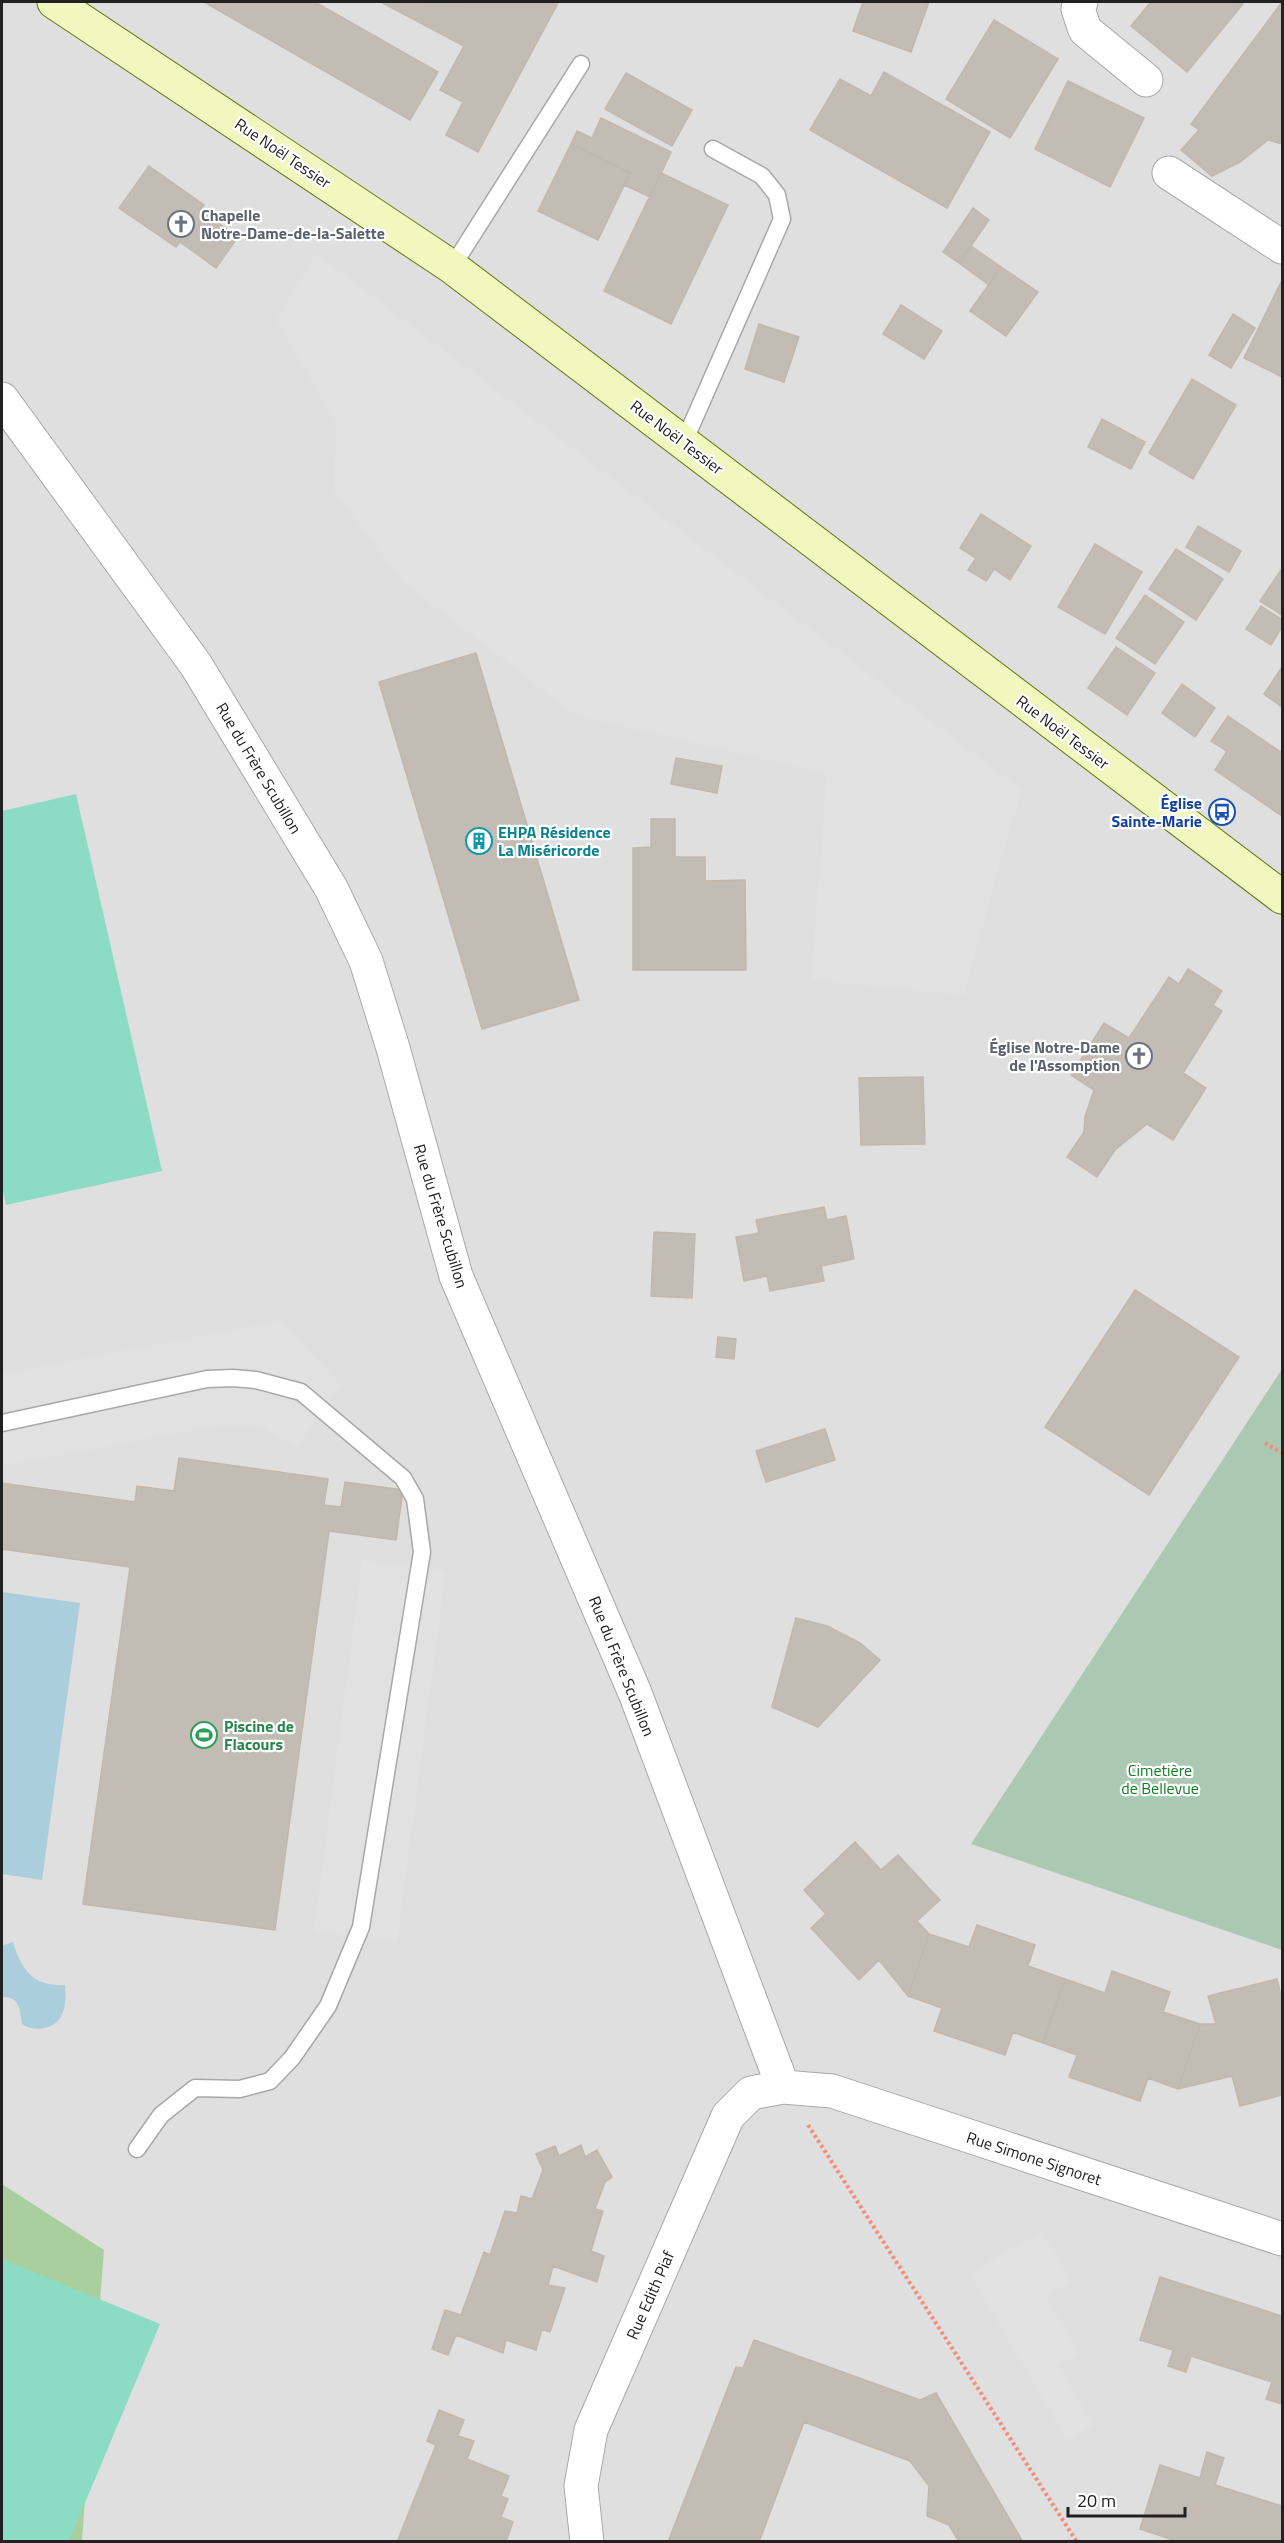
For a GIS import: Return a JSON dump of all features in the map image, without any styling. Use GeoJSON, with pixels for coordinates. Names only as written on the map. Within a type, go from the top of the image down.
{"type":"FeatureCollection","features":[{"type":"Feature","properties":{"kind":"main road","name":"Rue Noël Tessier"},"geometry":{"type":"LineString","coordinates":[[54,2],[452,267],[1282,897]]}},
{"type":"Feature","properties":{"kind":"street"},"geometry":{"type":"LineString","coordinates":[[1081,2],[1078,9],[1085,30],[1146,80]]}},
{"type":"Feature","properties":{"kind":"street"},"geometry":{"type":"LineString","coordinates":[[1169,173],[1282,246]]}},
{"type":"Feature","properties":{"kind":"street","name":"Rue du Frère Scubillon"},"geometry":{"type":"LineString","coordinates":[[2,399],[196,665],[332,888],[366,961],[393,1048],[456,1276],[635,1693],[783,2086]]}},
{"type":"Feature","properties":{"kind":"street","name":"Rue Simone Signoret"},"geometry":{"type":"LineString","coordinates":[[783,2086],[832,2091],[1282,2239]]}},
{"type":"Feature","properties":{"kind":"street","name":"Rue Edith Piaf"},"geometry":{"type":"LineString","coordinates":[[587,2541],[581,2486],[591,2430],[728,2116],[751,2093],[783,2086]]}},
{"type":"Feature","properties":{"kind":"lane"},"geometry":{"type":"LineString","coordinates":[[452,267],[581,64]]}},
{"type":"Feature","properties":{"kind":"lane"},"geometry":{"type":"LineString","coordinates":[[684,442],[782,219],[777,195],[762,176],[713,149]]}},
{"type":"Feature","properties":{"kind":"lane"},"geometry":{"type":"LineString","coordinates":[[2,1423],[207,1379],[256,1380],[301,1392],[403,1478],[415,1499],[418,1515],[422,1552],[362,1927],[328,2006],[292,2058],[270,2081],[240,2089],[195,2088],[161,2115],[137,2149]]}},
{"type":"Feature","properties":{"kind":"path"},"geometry":{"type":"LineString","coordinates":[[1265,1443],[1282,1453]]}},
{"type":"Feature","properties":{"kind":"path"},"geometry":{"type":"LineString","coordinates":[[783,2086],[1077,2541]]}},
{"type":"Feature","properties":{"kind":"shaded area"},"geometry":{"type":"Polygon","coordinates":[[[2,2],[1282,2],[1282,2541],[82,2541],[104,2250],[2,2184],[2,2]]]}},
{"type":"Feature","properties":{"kind":"shaded area"},"geometry":{"type":"Polygon","coordinates":[[[316,253],[1023,791],[1009,830],[964,995],[811,980],[827,774],[575,715],[403,582],[334,491],[336,423],[276,320],[316,253]]]}},
{"type":"Feature","properties":{"kind":"shaded area"},"geometry":{"type":"Polygon","coordinates":[[[280,1321],[341,1385],[296,1448],[260,1426],[222,1425],[2,1466],[2,1374],[280,1321]]]}},
{"type":"Feature","properties":{"kind":"shaded area"},"geometry":{"type":"Polygon","coordinates":[[[362,1560],[446,1571],[397,1942],[314,1931],[362,1560]]]}},
{"type":"Feature","properties":{"kind":"shaded area"},"geometry":{"type":"Polygon","coordinates":[[[1042,2231],[1071,2281],[1045,2295],[1079,2353],[1058,2365],[1093,2425],[1067,2440],[969,2273],[1042,2231]]]}},
{"type":"Feature","properties":{"kind":"green space"},"geometry":{"type":"Polygon","coordinates":[[[76,794],[162,1171],[6,1205],[2,1186],[2,811],[76,794]]]}},
{"type":"Feature","properties":{"kind":"green space","name":"Cimetière de Bellevue"},"geometry":{"type":"Polygon","coordinates":[[[1282,1369],[1282,1950],[971,1844],[1282,1369]]]}},
{"type":"Feature","properties":{"kind":"green space"},"geometry":{"type":"Polygon","coordinates":[[[2,2184],[104,2250],[82,2541],[2,2541],[2,2184]]]}},
{"type":"Feature","properties":{"kind":"green space"},"geometry":{"type":"Polygon","coordinates":[[[2,2259],[160,2324],[69,2541],[2,2541],[2,2259]]]}},
{"type":"Feature","properties":{"kind":"water"},"geometry":{"type":"Polygon","coordinates":[[[2,1592],[80,1603],[42,1880],[2,1874],[2,1592]]]}},
{"type":"Feature","properties":{"kind":"water"},"geometry":{"type":"Polygon","coordinates":[[[13,1942],[20,1960],[30,1974],[44,1983],[65,1985],[63,2011],[53,2025],[37,2029],[26,2027],[22,2024],[18,2004],[8,1997],[2,1997],[2,1946],[13,1942]]]}},
{"type":"Feature","properties":{"kind":"building"},"geometry":{"type":"Polygon","coordinates":[[[204,2],[315,2],[438,72],[410,120],[204,2]]]}},
{"type":"Feature","properties":{"kind":"building"},"geometry":{"type":"Polygon","coordinates":[[[381,2],[558,3],[478,152],[446,135],[463,102],[440,90],[464,46],[381,2]]]}},
{"type":"Feature","properties":{"kind":"building"},"geometry":{"type":"Polygon","coordinates":[[[863,2],[929,2],[911,52],[853,31],[863,2]]]}},
{"type":"Feature","properties":{"kind":"building"},"geometry":{"type":"Polygon","coordinates":[[[1151,2],[1240,2],[1243,4],[1187,72],[1131,26],[1151,2]]]}},
{"type":"Feature","properties":{"kind":"building"},"geometry":{"type":"Polygon","coordinates":[[[1282,2],[1282,144],[1268,140],[1240,162],[1212,176],[1181,150],[1199,130],[1191,124],[1282,2]]]}},
{"type":"Feature","properties":{"kind":"building"},"geometry":{"type":"Polygon","coordinates":[[[994,20],[1058,59],[1010,138],[946,99],[994,20]]]}},
{"type":"Feature","properties":{"kind":"building"},"geometry":{"type":"Polygon","coordinates":[[[884,72],[990,132],[947,208],[810,130],[840,79],[871,96],[884,72]]]}},
{"type":"Feature","properties":{"kind":"building"},"geometry":{"type":"Polygon","coordinates":[[[626,73],[692,110],[672,146],[605,109],[626,73]]]}},
{"type":"Feature","properties":{"kind":"building"},"geometry":{"type":"Polygon","coordinates":[[[1068,81],[1144,118],[1110,187],[1035,149],[1068,81]]]}},
{"type":"Feature","properties":{"kind":"building"},"geometry":{"type":"Polygon","coordinates":[[[601,118],[671,152],[650,197],[624,185],[630,173],[571,144],[577,131],[592,138],[601,118]]]}},
{"type":"Feature","properties":{"kind":"building"},"geometry":{"type":"Polygon","coordinates":[[[571,144],[630,173],[598,240],[538,211],[571,144]]]}},
{"type":"Feature","properties":{"kind":"building","name":"Chapelle Notre-Dame-de-la-Salette"},"geometry":{"type":"Polygon","coordinates":[[[149,166],[204,205],[200,210],[238,237],[216,268],[180,242],[176,247],[119,208],[149,166]]]}},
{"type":"Feature","properties":{"kind":"building"},"geometry":{"type":"Polygon","coordinates":[[[661,173],[728,205],[671,324],[604,291],[661,173]]]}},
{"type":"Feature","properties":{"kind":"building"},"geometry":{"type":"Polygon","coordinates":[[[973,208],[989,220],[959,263],[943,252],[973,208]]]}},
{"type":"Feature","properties":{"kind":"building"},"geometry":{"type":"Polygon","coordinates":[[[971,246],[1001,267],[989,285],[959,263],[971,246]]]}},
{"type":"Feature","properties":{"kind":"building"},"geometry":{"type":"Polygon","coordinates":[[[1001,267],[1038,292],[1006,336],[970,311],[1001,267]]]}},
{"type":"Feature","properties":{"kind":"building"},"geometry":{"type":"Polygon","coordinates":[[[1282,280],[1282,377],[1244,358],[1282,280]]]}},
{"type":"Feature","properties":{"kind":"building"},"geometry":{"type":"Polygon","coordinates":[[[901,305],[942,331],[924,359],[883,334],[901,305]]]}},
{"type":"Feature","properties":{"kind":"building"},"geometry":{"type":"Polygon","coordinates":[[[1233,314],[1255,328],[1231,368],[1209,355],[1233,314]]]}},
{"type":"Feature","properties":{"kind":"building"},"geometry":{"type":"Polygon","coordinates":[[[759,324],[799,337],[784,382],[745,369],[759,324]]]}},
{"type":"Feature","properties":{"kind":"building"},"geometry":{"type":"Polygon","coordinates":[[[1192,379],[1236,405],[1193,479],[1149,453],[1192,379]]]}},
{"type":"Feature","properties":{"kind":"building"},"geometry":{"type":"Polygon","coordinates":[[[1102,419],[1145,442],[1131,469],[1088,447],[1102,419]]]}},
{"type":"Feature","properties":{"kind":"building"},"geometry":{"type":"Polygon","coordinates":[[[981,514],[1031,546],[1010,580],[994,569],[986,581],[968,570],[976,558],[960,548],[981,514]]]}},
{"type":"Feature","properties":{"kind":"building"},"geometry":{"type":"Polygon","coordinates":[[[1198,526],[1241,551],[1229,572],[1186,547],[1198,526]]]}},
{"type":"Feature","properties":{"kind":"building"},"geometry":{"type":"Polygon","coordinates":[[[1095,544],[1142,572],[1105,634],[1058,607],[1095,544]]]}},
{"type":"Feature","properties":{"kind":"building"},"geometry":{"type":"Polygon","coordinates":[[[1176,549],[1223,579],[1196,620],[1149,589],[1176,549]]]}},
{"type":"Feature","properties":{"kind":"building"},"geometry":{"type":"Polygon","coordinates":[[[1282,571],[1282,615],[1260,601],[1282,571]]]}},
{"type":"Feature","properties":{"kind":"building"},"geometry":{"type":"Polygon","coordinates":[[[1145,595],[1184,622],[1155,664],[1116,638],[1145,595]]]}},
{"type":"Feature","properties":{"kind":"building"},"geometry":{"type":"Polygon","coordinates":[[[1261,606],[1282,620],[1282,627],[1271,645],[1246,629],[1261,606]]]}},
{"type":"Feature","properties":{"kind":"building"},"geometry":{"type":"Polygon","coordinates":[[[1116,647],[1155,673],[1127,715],[1088,688],[1116,647]]]}},
{"type":"Feature","properties":{"kind":"building","name":"EHPA Résidence La Miséricorde"},"geometry":{"type":"Polygon","coordinates":[[[476,653],[579,1000],[482,1029],[379,682],[476,653]]]}},
{"type":"Feature","properties":{"kind":"building"},"geometry":{"type":"Polygon","coordinates":[[[1282,667],[1282,707],[1264,694],[1282,667]]]}},
{"type":"Feature","properties":{"kind":"building"},"geometry":{"type":"Polygon","coordinates":[[[1182,684],[1215,708],[1195,737],[1162,713],[1182,684]]]}},
{"type":"Feature","properties":{"kind":"building"},"geometry":{"type":"Polygon","coordinates":[[[1228,716],[1282,753],[1282,816],[1215,770],[1227,751],[1211,741],[1228,716]]]}},
{"type":"Feature","properties":{"kind":"building"},"geometry":{"type":"Polygon","coordinates":[[[676,758],[722,766],[717,793],[671,784],[676,758]]]}},
{"type":"Feature","properties":{"kind":"building"},"geometry":{"type":"Polygon","coordinates":[[[651,819],[675,819],[675,857],[705,857],[705,881],[745,880],[746,970],[633,970],[633,848],[651,847],[651,819]]]}},
{"type":"Feature","properties":{"kind":"building","name":"Église Notre-Dame de l'Assomption"},"geometry":{"type":"Polygon","coordinates":[[[1188,969],[1222,991],[1213,1005],[1222,1011],[1183,1073],[1206,1088],[1173,1140],[1147,1124],[1115,1150],[1097,1177],[1067,1157],[1084,1132],[1085,1117],[1094,1090],[1071,1075],[1104,1023],[1129,1038],[1169,977],[1179,984],[1188,969]]]}},
{"type":"Feature","properties":{"kind":"building"},"geometry":{"type":"Polygon","coordinates":[[[923,1077],[925,1144],[861,1145],[859,1078],[923,1077]]]}},
{"type":"Feature","properties":{"kind":"building"},"geometry":{"type":"Polygon","coordinates":[[[824,1207],[827,1220],[846,1216],[854,1259],[821,1266],[824,1281],[770,1291],[767,1276],[744,1281],[736,1237],[759,1233],[756,1220],[824,1207]]]}},
{"type":"Feature","properties":{"kind":"building"},"geometry":{"type":"Polygon","coordinates":[[[654,1232],[695,1234],[692,1298],[651,1296],[654,1232]]]}},
{"type":"Feature","properties":{"kind":"building"},"geometry":{"type":"Polygon","coordinates":[[[1135,1290],[1239,1357],[1149,1495],[1045,1427],[1135,1290]]]}},
{"type":"Feature","properties":{"kind":"building"},"geometry":{"type":"Polygon","coordinates":[[[718,1337],[736,1339],[734,1359],[716,1357],[718,1337]]]}},
{"type":"Feature","properties":{"kind":"building"},"geometry":{"type":"Polygon","coordinates":[[[825,1429],[835,1460],[766,1482],[756,1451],[825,1429]]]}},
{"type":"Feature","properties":{"kind":"building","name":"Piscine de Flacours"},"geometry":{"type":"Polygon","coordinates":[[[179,1458],[328,1479],[324,1505],[341,1507],[345,1482],[403,1490],[396,1540],[329,1531],[275,1930],[83,1904],[130,1567],[2,1549],[2,1483],[135,1502],[137,1486],[174,1491],[179,1458]]]}},
{"type":"Feature","properties":{"kind":"building"},"geometry":{"type":"Polygon","coordinates":[[[796,1618],[827,1626],[860,1643],[880,1660],[818,1727],[772,1707],[796,1618]]]}},
{"type":"Feature","properties":{"kind":"building"},"geometry":{"type":"Polygon","coordinates":[[[855,1842],[881,1870],[898,1855],[940,1900],[917,1921],[929,1934],[908,1996],[879,1960],[859,1980],[811,1928],[826,1914],[804,1890],[855,1842]]]}},
{"type":"Feature","properties":{"kind":"building"},"geometry":{"type":"Polygon","coordinates":[[[977,1925],[1035,1945],[1028,1966],[1065,1979],[1043,2043],[1013,2032],[1005,2055],[934,2031],[942,2008],[908,1996],[929,1934],[969,1947],[977,1925]]]}},
{"type":"Feature","properties":{"kind":"building"},"geometry":{"type":"Polygon","coordinates":[[[1112,1971],[1170,1992],[1163,2012],[1200,2024],[1178,2089],[1148,2078],[1140,2101],[1069,2077],[1077,2055],[1043,2043],[1065,1979],[1105,1993],[1112,1971]]]}},
{"type":"Feature","properties":{"kind":"building"},"geometry":{"type":"Polygon","coordinates":[[[1277,1979],[1282,2000],[1282,2095],[1240,2106],[1232,2076],[1178,2089],[1200,2024],[1216,2024],[1208,1996],[1277,1979]]]}},
{"type":"Feature","properties":{"kind":"building"},"geometry":{"type":"Polygon","coordinates":[[[581,2145],[585,2157],[597,2150],[612,2177],[605,2182],[595,2209],[603,2211],[591,2251],[604,2256],[597,2282],[553,2266],[548,2285],[565,2288],[550,2332],[542,2329],[536,2350],[506,2340],[503,2353],[456,2335],[448,2355],[432,2349],[445,2310],[461,2315],[484,2252],[490,2255],[505,2211],[517,2213],[521,2196],[532,2199],[543,2170],[536,2154],[555,2146],[559,2156],[581,2145]]]}},
{"type":"Feature","properties":{"kind":"building"},"geometry":{"type":"Polygon","coordinates":[[[1160,2277],[1282,2316],[1282,2404],[1266,2399],[1272,2382],[1191,2356],[1186,2372],[1168,2366],[1173,2350],[1140,2340],[1160,2277]]]}},
{"type":"Feature","properties":{"kind":"building"},"geometry":{"type":"Polygon","coordinates":[[[754,2340],[920,2400],[936,2393],[1023,2542],[959,2542],[949,2525],[927,2516],[929,2486],[910,2461],[804,2422],[759,2542],[668,2542],[736,2367],[743,2368],[754,2340]]]}},
{"type":"Feature","properties":{"kind":"building"},"geometry":{"type":"Polygon","coordinates":[[[439,2410],[464,2420],[458,2436],[474,2441],[467,2459],[509,2476],[501,2496],[508,2499],[501,2517],[513,2522],[506,2542],[397,2542],[436,2445],[427,2441],[439,2410]]]}},
{"type":"Feature","properties":{"kind":"building"},"geometry":{"type":"Polygon","coordinates":[[[1207,2452],[1224,2458],[1215,2485],[1282,2506],[1282,2542],[1179,2542],[1140,2529],[1160,2465],[1200,2478],[1207,2452]]]}},
{"type":"Feature","properties":{"kind":"place","name":"Chapelle Notre-Dame-de-la-Salette"},"geometry":{"type":"Point","coordinates":[181,224]}},
{"type":"Feature","properties":{"kind":"place","name":"Église Sainte-Marie"},"geometry":{"type":"Point","coordinates":[1222,812]}},
{"type":"Feature","properties":{"kind":"place","name":"EHPA Résidence La Miséricorde"},"geometry":{"type":"Point","coordinates":[479,841]}},
{"type":"Feature","properties":{"kind":"place","name":"Église Notre-Dame de l'Assomption"},"geometry":{"type":"Point","coordinates":[1139,1056]}},
{"type":"Feature","properties":{"kind":"place","name":"Piscine de Flacours"},"geometry":{"type":"Point","coordinates":[204,1735]}}]}
